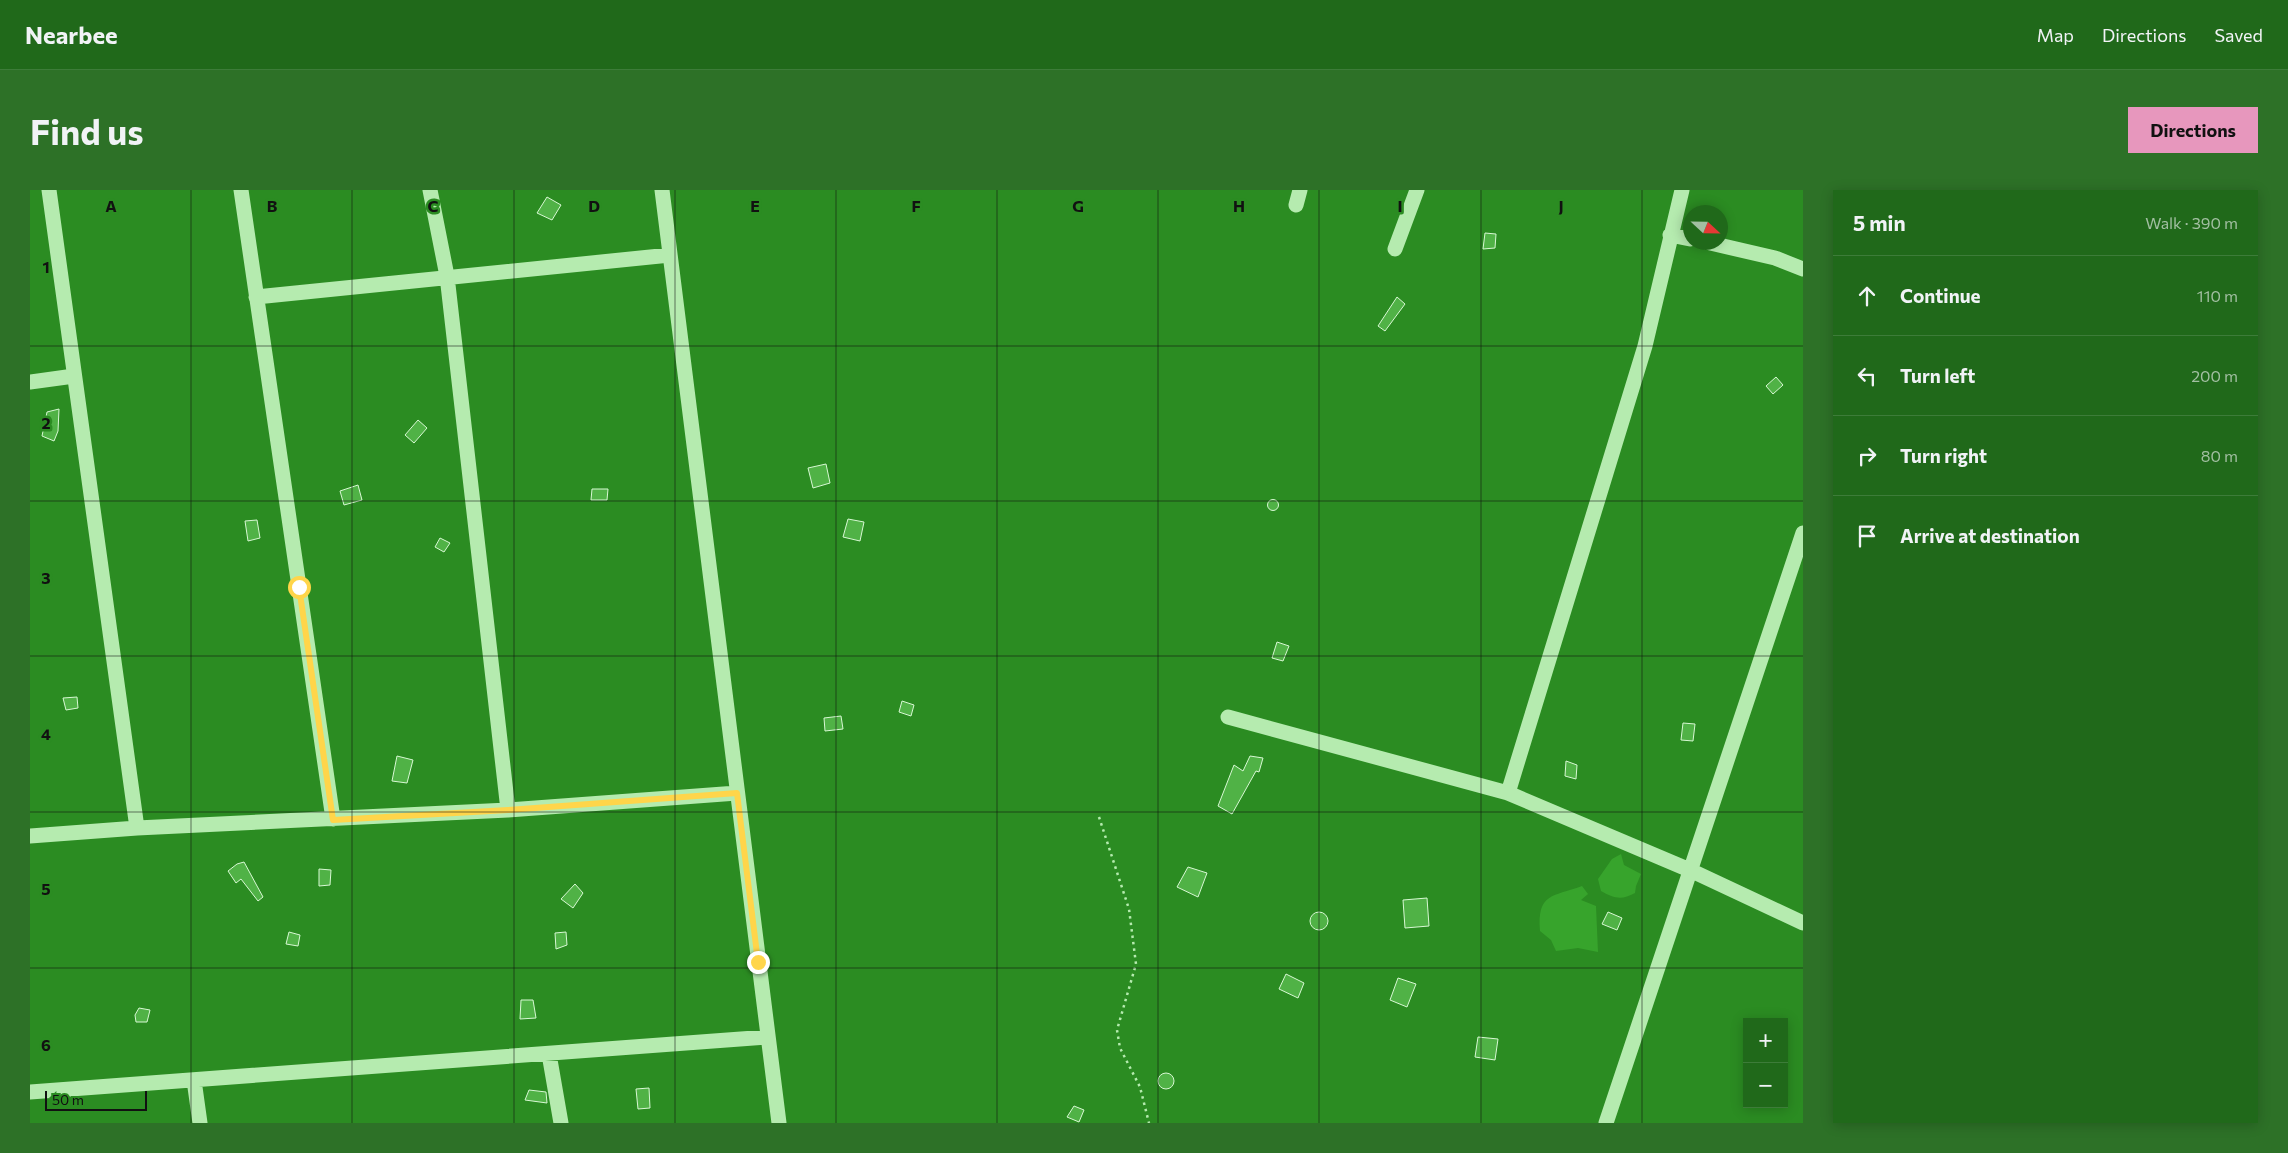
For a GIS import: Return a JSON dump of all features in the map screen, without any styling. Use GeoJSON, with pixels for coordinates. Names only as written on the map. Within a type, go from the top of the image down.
{"type":"FeatureCollection","features":[{"type":"Feature","properties":{"kind":"street"},"geometry":{"type":"LineString","coordinates":[[50,190],[137,828]]}},
{"type":"Feature","properties":{"kind":"street"},"geometry":{"type":"LineString","coordinates":[[241,190],[333,820]]}},
{"type":"Feature","properties":{"kind":"street"},"geometry":{"type":"LineString","coordinates":[[430,190],[447,276],[508,810]]}},
{"type":"Feature","properties":{"kind":"street"},"geometry":{"type":"LineString","coordinates":[[662,190],[779,1123]]}},
{"type":"Feature","properties":{"kind":"street"},"geometry":{"type":"LineString","coordinates":[[1296,205],[1300,190]]}},
{"type":"Feature","properties":{"kind":"street"},"geometry":{"type":"LineString","coordinates":[[1395,249],[1417,190]]}},
{"type":"Feature","properties":{"kind":"street"},"geometry":{"type":"LineString","coordinates":[[1508,793],[1645,346],[1682,190]]}},
{"type":"Feature","properties":{"kind":"street"},"geometry":{"type":"LineString","coordinates":[[1670,235],[1683,238]]}},
{"type":"Feature","properties":{"kind":"street"},"geometry":{"type":"LineString","coordinates":[[1728,247],[1775,258],[1803,269]]}},
{"type":"Feature","properties":{"kind":"street"},"geometry":{"type":"LineString","coordinates":[[256,297],[447,276],[670,255]]}},
{"type":"Feature","properties":{"kind":"street"},"geometry":{"type":"LineString","coordinates":[[30,382],[74,376]]}},
{"type":"Feature","properties":{"kind":"street"},"geometry":{"type":"LineString","coordinates":[[1606,1123],[1692,871],[1803,533]]}},
{"type":"Feature","properties":{"kind":"street"},"geometry":{"type":"LineString","coordinates":[[1228,717],[1508,793],[1692,871],[1803,923]]}},
{"type":"Feature","properties":{"kind":"street"},"geometry":{"type":"LineString","coordinates":[[30,836],[137,828],[333,820],[508,810],[737,793]]}},
{"type":"Feature","properties":{"kind":"street"},"geometry":{"type":"LineString","coordinates":[[30,1092],[767,1037]]}},
{"type":"Feature","properties":{"kind":"street"},"geometry":{"type":"LineString","coordinates":[[549,1054],[561,1123]]}},
{"type":"Feature","properties":{"kind":"street"},"geometry":{"type":"LineString","coordinates":[[194,1080],[200,1123]]}},
{"type":"Feature","properties":{"kind":"path"},"geometry":{"type":"LineString","coordinates":[[1099,817],[1128,909],[1136,964],[1118,1030],[1120,1048],[1140,1087],[1149,1123]]}},
{"type":"Feature","properties":{"kind":"green space"},"geometry":{"type":"Polygon","coordinates":[[[1621,854],[1624,865],[1641,874],[1635,893],[1618,898],[1601,891],[1598,879],[1612,859],[1621,854]]]}},
{"type":"Feature","properties":{"kind":"green space"},"geometry":{"type":"Polygon","coordinates":[[[1582,886],[1588,894],[1581,900],[1596,906],[1598,952],[1578,948],[1556,951],[1551,940],[1540,931],[1541,909],[1549,898],[1582,886]]]}},
{"type":"Feature","properties":{"kind":"building"},"geometry":{"type":"Polygon","coordinates":[[[547,197],[561,205],[552,220],[537,213],[547,197]]]}},
{"type":"Feature","properties":{"kind":"building"},"geometry":{"type":"Polygon","coordinates":[[[1485,233],[1496,234],[1495,248],[1483,249],[1485,233]]]}},
{"type":"Feature","properties":{"kind":"building"},"geometry":{"type":"Polygon","coordinates":[[[1397,297],[1405,304],[1385,331],[1378,326],[1397,297]]]}},
{"type":"Feature","properties":{"kind":"building"},"geometry":{"type":"Polygon","coordinates":[[[1776,377],[1783,385],[1773,394],[1766,386],[1776,377]]]}},
{"type":"Feature","properties":{"kind":"building"},"geometry":{"type":"Polygon","coordinates":[[[59,409],[58,431],[54,441],[42,436],[47,412],[59,409]]]}},
{"type":"Feature","properties":{"kind":"building"},"geometry":{"type":"Polygon","coordinates":[[[418,420],[427,428],[414,443],[405,435],[418,420]]]}},
{"type":"Feature","properties":{"kind":"building"},"geometry":{"type":"Polygon","coordinates":[[[826,464],[830,483],[813,488],[808,468],[826,464]]]}},
{"type":"Feature","properties":{"kind":"building"},"geometry":{"type":"Polygon","coordinates":[[[358,485],[362,500],[344,505],[340,491],[358,485]]]}},
{"type":"Feature","properties":{"kind":"building"},"geometry":{"type":"Polygon","coordinates":[[[592,489],[608,489],[607,500],[591,500],[592,489]]]}},
{"type":"Feature","properties":{"kind":"building"},"geometry":{"type":"Polygon","coordinates":[[[1273,499],[1279,505],[1273,511],[1267,505],[1273,499]]]}},
{"type":"Feature","properties":{"kind":"building"},"geometry":{"type":"Polygon","coordinates":[[[848,519],[864,522],[860,541],[843,537],[848,519]]]}},
{"type":"Feature","properties":{"kind":"building"},"geometry":{"type":"Polygon","coordinates":[[[257,520],[260,538],[248,541],[245,521],[257,520]]]}},
{"type":"Feature","properties":{"kind":"building"},"geometry":{"type":"Polygon","coordinates":[[[440,538],[450,543],[444,552],[435,547],[440,538]]]}},
{"type":"Feature","properties":{"kind":"building"},"geometry":{"type":"Polygon","coordinates":[[[1277,642],[1289,646],[1283,661],[1272,658],[1277,642]]]}},
{"type":"Feature","properties":{"kind":"building"},"geometry":{"type":"Polygon","coordinates":[[[77,697],[78,708],[66,710],[63,698],[77,697]]]}},
{"type":"Feature","properties":{"kind":"building"},"geometry":{"type":"Polygon","coordinates":[[[902,701],[914,705],[911,716],[899,712],[902,701]]]}},
{"type":"Feature","properties":{"kind":"building"},"geometry":{"type":"Polygon","coordinates":[[[841,716],[843,729],[825,731],[824,718],[841,716]]]}},
{"type":"Feature","properties":{"kind":"building"},"geometry":{"type":"Polygon","coordinates":[[[1683,723],[1695,724],[1693,741],[1681,740],[1683,723]]]}},
{"type":"Feature","properties":{"kind":"building"},"geometry":{"type":"Polygon","coordinates":[[[397,756],[413,760],[407,783],[392,781],[397,756]]]}},
{"type":"Feature","properties":{"kind":"building"},"geometry":{"type":"Polygon","coordinates":[[[1250,756],[1263,758],[1259,772],[1256,771],[1232,814],[1218,806],[1234,765],[1243,771],[1250,756]]]}},
{"type":"Feature","properties":{"kind":"building"},"geometry":{"type":"Polygon","coordinates":[[[1566,761],[1577,765],[1576,779],[1565,776],[1566,761]]]}},
{"type":"Feature","properties":{"kind":"building"},"geometry":{"type":"Polygon","coordinates":[[[244,862],[263,897],[258,901],[241,879],[236,883],[228,871],[237,864],[244,862]]]}},
{"type":"Feature","properties":{"kind":"building"},"geometry":{"type":"Polygon","coordinates":[[[1188,867],[1207,873],[1198,897],[1177,887],[1188,867]]]}},
{"type":"Feature","properties":{"kind":"building"},"geometry":{"type":"Polygon","coordinates":[[[319,869],[331,870],[330,885],[319,886],[319,869]]]}},
{"type":"Feature","properties":{"kind":"building"},"geometry":{"type":"Polygon","coordinates":[[[575,884],[583,893],[573,908],[561,899],[575,884]]]}},
{"type":"Feature","properties":{"kind":"building"},"geometry":{"type":"Polygon","coordinates":[[[1427,898],[1429,926],[1405,928],[1403,900],[1427,898]]]}},
{"type":"Feature","properties":{"kind":"building"},"geometry":{"type":"Polygon","coordinates":[[[1315,912],[1323,912],[1328,917],[1326,928],[1315,930],[1310,925],[1310,917],[1315,912]]]}},
{"type":"Feature","properties":{"kind":"building"},"geometry":{"type":"Polygon","coordinates":[[[1608,912],[1622,918],[1617,930],[1602,924],[1608,912]]]}},
{"type":"Feature","properties":{"kind":"building"},"geometry":{"type":"Polygon","coordinates":[[[289,932],[300,935],[298,946],[286,944],[289,932]]]}},
{"type":"Feature","properties":{"kind":"building"},"geometry":{"type":"Polygon","coordinates":[[[566,932],[567,945],[556,949],[555,933],[566,932]]]}},
{"type":"Feature","properties":{"kind":"building"},"geometry":{"type":"Polygon","coordinates":[[[1286,974],[1304,983],[1298,998],[1279,989],[1286,974]]]}},
{"type":"Feature","properties":{"kind":"building"},"geometry":{"type":"Polygon","coordinates":[[[1398,978],[1416,984],[1407,1007],[1390,1000],[1398,978]]]}},
{"type":"Feature","properties":{"kind":"building"},"geometry":{"type":"Polygon","coordinates":[[[521,1000],[533,1000],[536,1018],[520,1019],[521,1000]]]}},
{"type":"Feature","properties":{"kind":"building"},"geometry":{"type":"Polygon","coordinates":[[[139,1008],[150,1010],[147,1022],[136,1022],[135,1015],[139,1008]]]}},
{"type":"Feature","properties":{"kind":"building"},"geometry":{"type":"Polygon","coordinates":[[[1478,1037],[1498,1039],[1495,1060],[1475,1057],[1478,1037]]]}},
{"type":"Feature","properties":{"kind":"building"},"geometry":{"type":"Polygon","coordinates":[[[1163,1073],[1169,1073],[1174,1078],[1172,1087],[1163,1089],[1158,1084],[1158,1078],[1163,1073]]]}},
{"type":"Feature","properties":{"kind":"building"},"geometry":{"type":"Polygon","coordinates":[[[649,1088],[650,1108],[638,1109],[636,1089],[649,1088]]]}},
{"type":"Feature","properties":{"kind":"building"},"geometry":{"type":"Polygon","coordinates":[[[529,1090],[546,1092],[547,1103],[525,1100],[529,1090]]]}},
{"type":"Feature","properties":{"kind":"building"},"geometry":{"type":"Polygon","coordinates":[[[1074,1106],[1084,1110],[1079,1122],[1067,1117],[1074,1106]]]}},
{"type":"Feature","properties":{"kind":"route"},"geometry":{"type":"LineString","coordinates":[[299,587],[333,820],[508,810],[737,793],[758,962]]}}]}
